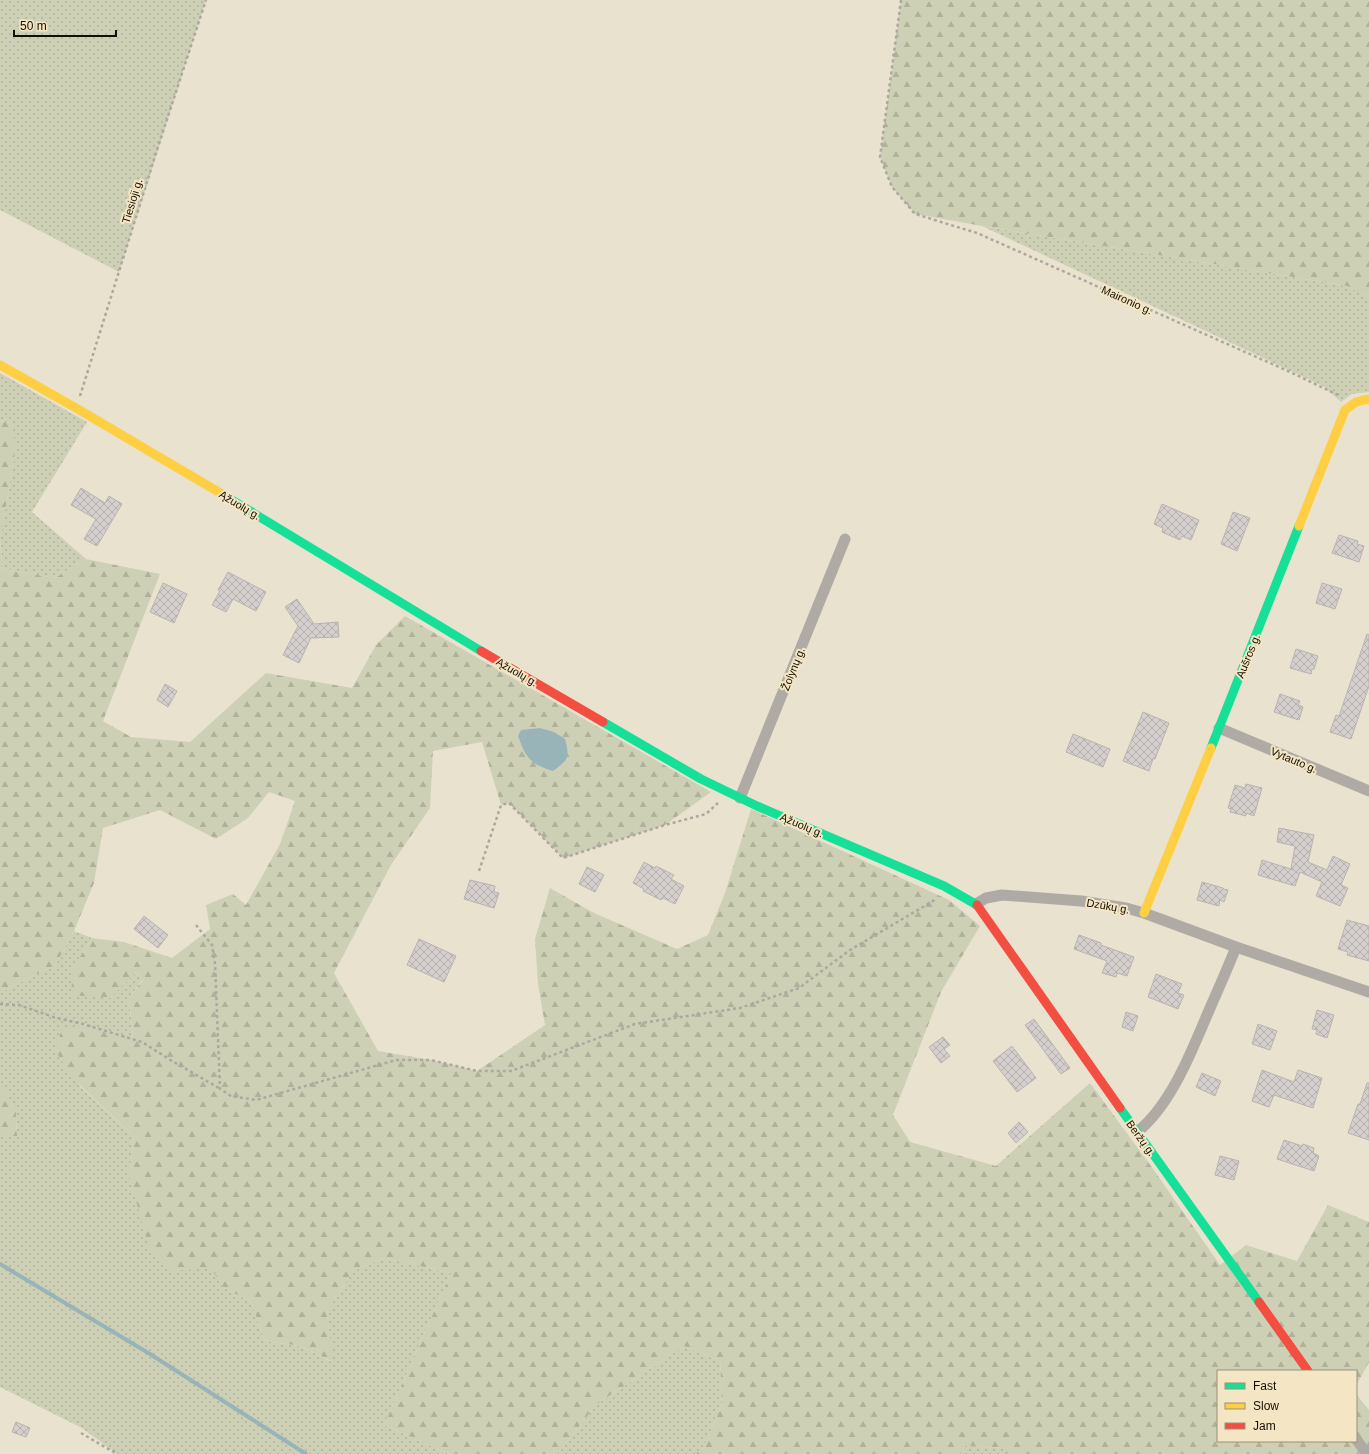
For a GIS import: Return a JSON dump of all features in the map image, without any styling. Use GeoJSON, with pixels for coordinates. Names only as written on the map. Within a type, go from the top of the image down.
{"type":"FeatureCollection","features":[{"type":"Feature","properties":{"kind":"street","name":"Ąžuolų g."},"geometry":{"type":"LineString","coordinates":[[0,365],[76,408],[251,512],[428,620],[701,779],[740,798],[944,886],[976,904]]}},
{"type":"Feature","properties":{"kind":"street"},"geometry":{"type":"LineString","coordinates":[[1355,403],[1364,399],[1369,399]]}},
{"type":"Feature","properties":{"kind":"street","name":"Aušros g."},"geometry":{"type":"LineString","coordinates":[[1144,913],[1345,410],[1355,403]]}},
{"type":"Feature","properties":{"kind":"street","name":"Žolynų g."},"geometry":{"type":"LineString","coordinates":[[740,798],[845,539]]}},
{"type":"Feature","properties":{"kind":"street","name":"Vytauto g."},"geometry":{"type":"LineString","coordinates":[[1219,728],[1369,791]]}},
{"type":"Feature","properties":{"kind":"street","name":"Dzūkų g."},"geometry":{"type":"LineString","coordinates":[[976,904],[986,898],[1002,895],[1080,901],[1126,908],[1369,992]]}},
{"type":"Feature","properties":{"kind":"street","name":"Beržų g."},"geometry":{"type":"LineString","coordinates":[[976,904],[1307,1370]]}},
{"type":"Feature","properties":{"kind":"street"},"geometry":{"type":"LineString","coordinates":[[1137,1132],[1146,1125],[1154,1115],[1178,1078],[1191,1053],[1236,947]]}},
{"type":"Feature","properties":{"kind":"street"},"geometry":{"type":"LineString","coordinates":[[1357,1440],[1367,1454]]}},
{"type":"Feature","properties":{"kind":"path","name":"Tiesioji g."},"geometry":{"type":"LineString","coordinates":[[76,408],[154,158],[206,0]]}},
{"type":"Feature","properties":{"kind":"path","name":"Maironio g."},"geometry":{"type":"LineString","coordinates":[[901,0],[880,156],[892,187],[915,214],[977,233],[1288,371],[1355,403]]}},
{"type":"Feature","properties":{"kind":"path"},"geometry":{"type":"LineString","coordinates":[[479,871],[501,805],[509,803],[563,858],[706,814],[717,804],[724,790]]}},
{"type":"Feature","properties":{"kind":"path"},"geometry":{"type":"LineString","coordinates":[[0,1004],[19,1005],[53,1017],[83,1024],[142,1042],[231,1096],[256,1100],[396,1060],[431,1060],[477,1071],[511,1071],[635,1024],[740,1008],[799,988],[850,950],[933,901],[944,886]]}},
{"type":"Feature","properties":{"kind":"path"},"geometry":{"type":"LineString","coordinates":[[196,925],[212,945],[215,964],[220,1089]]}},
{"type":"Feature","properties":{"kind":"path"},"geometry":{"type":"LineString","coordinates":[[81,1433],[118,1454]]}},
{"type":"Feature","properties":{"kind":"green space"},"geometry":{"type":"Polygon","coordinates":[[[0,0],[206,0],[119,272],[0,210],[0,0]]]}},
{"type":"Feature","properties":{"kind":"green space"},"geometry":{"type":"Polygon","coordinates":[[[901,0],[1369,0],[1369,298],[1347,286],[915,214],[892,187],[880,157],[901,0]]]}},
{"type":"Feature","properties":{"kind":"green space"},"geometry":{"type":"Polygon","coordinates":[[[982,226],[1347,286],[1369,298],[1369,392],[1352,394],[1341,402],[1323,386],[982,226]]]}},
{"type":"Feature","properties":{"kind":"green space"},"geometry":{"type":"Polygon","coordinates":[[[0,373],[87,422],[32,512],[86,559],[55,578],[3,569],[0,540],[15,453],[12,423],[0,421],[0,373]]]}},
{"type":"Feature","properties":{"kind":"green space"},"geometry":{"type":"Polygon","coordinates":[[[0,421],[12,423],[15,453],[0,540],[0,421]]]}},
{"type":"Feature","properties":{"kind":"green space"},"geometry":{"type":"Polygon","coordinates":[[[0,543],[3,569],[55,578],[86,559],[160,574],[103,721],[131,737],[190,742],[266,673],[352,688],[376,645],[405,616],[711,792],[665,825],[563,858],[509,803],[501,805],[482,742],[433,751],[430,808],[391,865],[334,973],[378,1051],[431,1060],[477,1071],[545,1025],[538,984],[535,939],[550,888],[594,913],[677,949],[708,935],[725,893],[751,809],[949,900],[980,926],[941,992],[893,1115],[910,1142],[996,1166],[1090,1083],[1151,1166],[1220,1265],[1246,1245],[1297,1261],[1328,1205],[1369,1222],[1369,1362],[1357,1384],[1357,1370],[1217,1370],[1217,1442],[1357,1442],[1357,1395],[1369,1410],[1369,1454],[1006,1454],[1004,1448],[965,1446],[961,1454],[696,1454],[704,1447],[722,1404],[720,1361],[684,1346],[597,1404],[557,1454],[449,1454],[384,1425],[451,1273],[384,1258],[353,1271],[327,1311],[333,1362],[301,1346],[265,1341],[251,1302],[224,1288],[211,1268],[171,1271],[149,1248],[129,1175],[134,1137],[80,1085],[66,1069],[55,1049],[62,1029],[83,1024],[133,1039],[129,998],[143,980],[135,973],[110,998],[71,995],[73,968],[92,938],[124,942],[172,958],[210,929],[206,905],[233,894],[246,905],[280,844],[295,801],[269,792],[248,818],[216,839],[160,810],[103,828],[94,883],[74,931],[55,966],[0,993],[0,543]]]}},
{"type":"Feature","properties":{"kind":"green space"},"geometry":{"type":"Polygon","coordinates":[[[74,931],[92,938],[73,968],[110,998],[134,973],[143,979],[129,998],[133,1040],[83,1024],[79,1085],[134,1137],[129,1175],[171,1271],[211,1267],[224,1288],[251,1302],[265,1341],[301,1346],[332,1362],[327,1311],[353,1271],[384,1258],[451,1273],[384,1425],[449,1454],[117,1454],[82,1428],[0,1387],[0,1136],[17,1135],[16,1113],[0,1081],[0,993],[55,966],[74,931]]]}},
{"type":"Feature","properties":{"kind":"green space"},"geometry":{"type":"Polygon","coordinates":[[[0,1081],[16,1113],[17,1136],[0,1136],[0,1081]]]}},
{"type":"Feature","properties":{"kind":"green space"},"geometry":{"type":"Polygon","coordinates":[[[684,1346],[720,1361],[722,1404],[704,1447],[696,1454],[557,1454],[597,1404],[684,1346]]]}},
{"type":"Feature","properties":{"kind":"green space"},"geometry":{"type":"Polygon","coordinates":[[[965,1446],[1004,1448],[1006,1454],[961,1454],[965,1446]]]}},
{"type":"Feature","properties":{"kind":"water"},"geometry":{"type":"Polygon","coordinates":[[[540,728],[554,732],[565,739],[567,755],[565,761],[553,771],[539,766],[530,759],[518,736],[521,730],[540,728]]]}},
{"type":"Feature","properties":{"kind":"building"},"geometry":{"type":"Polygon","coordinates":[[[81,488],[105,503],[109,496],[122,504],[97,546],[84,539],[96,519],[71,505],[81,488]]]}},
{"type":"Feature","properties":{"kind":"building"},"geometry":{"type":"Polygon","coordinates":[[[1162,504],[1199,520],[1191,540],[1182,536],[1180,540],[1162,532],[1163,528],[1154,524],[1162,504]]]}},
{"type":"Feature","properties":{"kind":"building"},"geometry":{"type":"Polygon","coordinates":[[[1233,512],[1250,518],[1237,551],[1221,544],[1233,512]]]}},
{"type":"Feature","properties":{"kind":"building"},"geometry":{"type":"Polygon","coordinates":[[[1339,535],[1358,541],[1357,544],[1364,546],[1359,562],[1332,553],[1339,535]]]}},
{"type":"Feature","properties":{"kind":"building"},"geometry":{"type":"Polygon","coordinates":[[[228,572],[266,592],[256,611],[233,599],[226,612],[212,605],[228,572]]]}},
{"type":"Feature","properties":{"kind":"building"},"geometry":{"type":"Polygon","coordinates":[[[163,583],[187,594],[174,623],[150,612],[163,583]]]}},
{"type":"Feature","properties":{"kind":"building"},"geometry":{"type":"Polygon","coordinates":[[[1322,583],[1342,589],[1335,609],[1316,603],[1322,583]]]}},
{"type":"Feature","properties":{"kind":"building"},"geometry":{"type":"Polygon","coordinates":[[[297,599],[314,624],[338,622],[339,637],[311,638],[299,663],[283,655],[298,626],[285,607],[297,599]]]}},
{"type":"Feature","properties":{"kind":"building"},"geometry":{"type":"Polygon","coordinates":[[[1367,634],[1369,635],[1369,686],[1351,739],[1330,732],[1336,715],[1339,716],[1367,634]]]}},
{"type":"Feature","properties":{"kind":"building"},"geometry":{"type":"Polygon","coordinates":[[[1296,649],[1318,656],[1311,674],[1290,668],[1296,649]]]}},
{"type":"Feature","properties":{"kind":"building"},"geometry":{"type":"Polygon","coordinates":[[[165,684],[177,691],[168,707],[157,700],[165,684]]]}},
{"type":"Feature","properties":{"kind":"building"},"geometry":{"type":"Polygon","coordinates":[[[1280,694],[1300,701],[1298,705],[1303,707],[1299,720],[1274,712],[1280,694]]]}},
{"type":"Feature","properties":{"kind":"building"},"geometry":{"type":"Polygon","coordinates":[[[1143,712],[1169,723],[1149,771],[1123,761],[1143,712]]]}},
{"type":"Feature","properties":{"kind":"building"},"geometry":{"type":"Polygon","coordinates":[[[1073,734],[1110,749],[1103,767],[1066,752],[1073,734]]]}},
{"type":"Feature","properties":{"kind":"building"},"geometry":{"type":"Polygon","coordinates":[[[1246,784],[1262,788],[1254,816],[1246,813],[1246,816],[1230,812],[1231,809],[1228,808],[1235,785],[1245,788],[1246,784]]]}},
{"type":"Feature","properties":{"kind":"building"},"geometry":{"type":"Polygon","coordinates":[[[1279,828],[1314,835],[1308,862],[1327,870],[1333,856],[1350,864],[1341,885],[1348,888],[1340,906],[1316,896],[1322,882],[1300,872],[1295,886],[1258,875],[1262,860],[1294,870],[1291,869],[1295,846],[1277,842],[1279,828]]]}},
{"type":"Feature","properties":{"kind":"building"},"geometry":{"type":"Polygon","coordinates":[[[644,862],[674,875],[671,879],[684,886],[675,904],[663,898],[661,900],[643,891],[644,889],[633,883],[644,862]]]}},
{"type":"Feature","properties":{"kind":"building"},"geometry":{"type":"Polygon","coordinates":[[[587,867],[604,875],[595,892],[579,884],[587,867]]]}},
{"type":"Feature","properties":{"kind":"building"},"geometry":{"type":"Polygon","coordinates":[[[470,880],[495,886],[494,892],[499,893],[494,908],[464,899],[470,880]]]}},
{"type":"Feature","properties":{"kind":"building"},"geometry":{"type":"Polygon","coordinates":[[[1202,882],[1228,890],[1224,902],[1220,900],[1219,906],[1197,900],[1202,882]]]}},
{"type":"Feature","properties":{"kind":"building"},"geometry":{"type":"Polygon","coordinates":[[[144,916],[168,935],[158,948],[134,929],[144,916]]]}},
{"type":"Feature","properties":{"kind":"building"},"geometry":{"type":"Polygon","coordinates":[[[1347,920],[1369,926],[1369,961],[1347,955],[1348,952],[1338,949],[1347,920]]]}},
{"type":"Feature","properties":{"kind":"building"},"geometry":{"type":"Polygon","coordinates":[[[1079,935],[1134,957],[1127,976],[1117,973],[1116,977],[1102,973],[1107,961],[1074,949],[1079,935]]]}},
{"type":"Feature","properties":{"kind":"building"},"geometry":{"type":"Polygon","coordinates":[[[419,939],[456,956],[444,982],[407,965],[419,939]]]}},
{"type":"Feature","properties":{"kind":"building"},"geometry":{"type":"Polygon","coordinates":[[[1156,974],[1182,984],[1178,993],[1184,995],[1178,1009],[1148,997],[1156,974]]]}},
{"type":"Feature","properties":{"kind":"building"},"geometry":{"type":"Polygon","coordinates":[[[1317,1010],[1334,1015],[1327,1038],[1316,1034],[1317,1030],[1312,1029],[1317,1010]]]}},
{"type":"Feature","properties":{"kind":"building"},"geometry":{"type":"Polygon","coordinates":[[[1126,1012],[1138,1016],[1133,1031],[1122,1027],[1126,1012]]]}},
{"type":"Feature","properties":{"kind":"building"},"geometry":{"type":"Polygon","coordinates":[[[1034,1019],[1070,1068],[1061,1074],[1025,1025],[1034,1019]]]}},
{"type":"Feature","properties":{"kind":"building"},"geometry":{"type":"Polygon","coordinates":[[[1258,1024],[1277,1031],[1270,1050],[1252,1044],[1258,1024]]]}},
{"type":"Feature","properties":{"kind":"building"},"geometry":{"type":"Polygon","coordinates":[[[943,1037],[950,1045],[944,1049],[950,1056],[941,1063],[929,1047],[943,1037]]]}},
{"type":"Feature","properties":{"kind":"building"},"geometry":{"type":"Polygon","coordinates":[[[1012,1046],[1036,1078],[1017,1092],[993,1061],[1012,1046]]]}},
{"type":"Feature","properties":{"kind":"building"},"geometry":{"type":"Polygon","coordinates":[[[1262,1070],[1294,1082],[1298,1070],[1322,1078],[1313,1108],[1274,1095],[1269,1107],[1252,1101],[1262,1070]]]}},
{"type":"Feature","properties":{"kind":"building"},"geometry":{"type":"Polygon","coordinates":[[[1202,1073],[1221,1081],[1215,1096],[1196,1087],[1202,1073]]]}},
{"type":"Feature","properties":{"kind":"building"},"geometry":{"type":"Polygon","coordinates":[[[1367,1083],[1369,1083],[1369,1140],[1348,1133],[1367,1083]]]}},
{"type":"Feature","properties":{"kind":"building"},"geometry":{"type":"Polygon","coordinates":[[[1019,1122],[1028,1132],[1016,1143],[1008,1133],[1019,1122]]]}},
{"type":"Feature","properties":{"kind":"building"},"geometry":{"type":"Polygon","coordinates":[[[1284,1140],[1314,1148],[1313,1153],[1319,1156],[1314,1171],[1277,1159],[1284,1140]]]}},
{"type":"Feature","properties":{"kind":"building"},"geometry":{"type":"Polygon","coordinates":[[[1220,1156],[1239,1161],[1234,1180],[1215,1175],[1220,1156]]]}},
{"type":"Feature","properties":{"kind":"building"},"geometry":{"type":"Polygon","coordinates":[[[16,1422],[30,1428],[26,1437],[12,1432],[16,1422]]]}},
{"type":"Feature","properties":{"kind":"waterway"},"geometry":{"type":"LineString","coordinates":[[0,1264],[150,1354],[306,1454]]}},
{"type":"Feature","properties":{"kind":"traffic: fast"},"geometry":{"type":"LineString","coordinates":[[222,494],[481,651]]}},
{"type":"Feature","properties":{"kind":"traffic: fast"},"geometry":{"type":"LineString","coordinates":[[1211,748],[1299,526]]}},
{"type":"Feature","properties":{"kind":"traffic: fast"},"geometry":{"type":"LineString","coordinates":[[603,722],[701,779],[757,806],[944,886],[977,905]]}},
{"type":"Feature","properties":{"kind":"traffic: fast"},"geometry":{"type":"LineString","coordinates":[[1120,1108],[1259,1302]]}},
{"type":"Feature","properties":{"kind":"traffic: slow"},"geometry":{"type":"LineString","coordinates":[[0,365],[222,494]]}},
{"type":"Feature","properties":{"kind":"traffic: slow"},"geometry":{"type":"LineString","coordinates":[[1299,526],[1345,410],[1356,402],[1369,399]]}},
{"type":"Feature","properties":{"kind":"traffic: slow"},"geometry":{"type":"LineString","coordinates":[[1144,913],[1211,748]]}},
{"type":"Feature","properties":{"kind":"traffic: jam"},"geometry":{"type":"LineString","coordinates":[[481,651],[603,722]]}},
{"type":"Feature","properties":{"kind":"traffic: jam"},"geometry":{"type":"LineString","coordinates":[[977,905],[1120,1108]]}},
{"type":"Feature","properties":{"kind":"traffic: jam"},"geometry":{"type":"LineString","coordinates":[[1259,1302],[1307,1370]]}}]}
